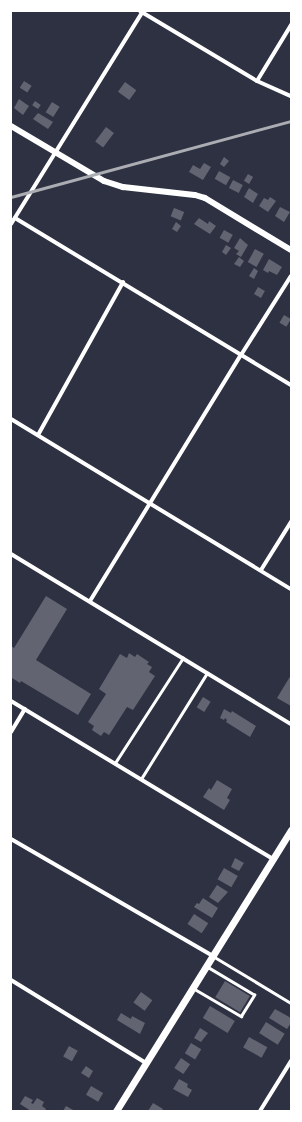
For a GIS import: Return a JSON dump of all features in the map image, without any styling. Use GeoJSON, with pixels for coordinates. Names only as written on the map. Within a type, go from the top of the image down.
{"type":"FeatureCollection","features":[{"type":"Feature","properties":{"kind":"main road"},"geometry":{"type":"LineString","coordinates":[[116,1111],[291,830]]}},
{"type":"Feature","properties":{"kind":"street"},"geometry":{"type":"LineString","coordinates":[[11,224],[142,12],[257,81],[291,96]]}},
{"type":"Feature","properties":{"kind":"street"},"geometry":{"type":"LineString","coordinates":[[257,81],[291,25]]}},
{"type":"Feature","properties":{"kind":"street"},"geometry":{"type":"LineString","coordinates":[[11,126],[93,175],[114,185],[133,189],[195,195],[205,198],[291,250]]}},
{"type":"Feature","properties":{"kind":"street"},"geometry":{"type":"LineString","coordinates":[[15,218],[291,385]]}},
{"type":"Feature","properties":{"kind":"street"},"geometry":{"type":"LineString","coordinates":[[90,601],[151,504],[240,355],[291,276]]}},
{"type":"Feature","properties":{"kind":"street"},"geometry":{"type":"LineString","coordinates":[[38,435],[123,282]]}},
{"type":"Feature","properties":{"kind":"street"},"geometry":{"type":"LineString","coordinates":[[11,419],[291,589]]}},
{"type":"Feature","properties":{"kind":"street"},"geometry":{"type":"LineString","coordinates":[[261,570],[291,522]]}},
{"type":"Feature","properties":{"kind":"street"},"geometry":{"type":"LineString","coordinates":[[11,554],[291,724]]}},
{"type":"Feature","properties":{"kind":"street"},"geometry":{"type":"LineString","coordinates":[[11,701],[273,859]]}},
{"type":"Feature","properties":{"kind":"street"},"geometry":{"type":"LineString","coordinates":[[11,732],[25,709]]}},
{"type":"Feature","properties":{"kind":"street"},"geometry":{"type":"LineString","coordinates":[[11,839],[213,956]]}},
{"type":"Feature","properties":{"kind":"street"},"geometry":{"type":"LineString","coordinates":[[11,980],[146,1063]]}},
{"type":"Feature","properties":{"kind":"street"},"geometry":{"type":"LineString","coordinates":[[260,1111],[291,1061]]}},
{"type":"Feature","properties":{"kind":"lane"},"geometry":{"type":"LineString","coordinates":[[115,763],[183,658]]}},
{"type":"Feature","properties":{"kind":"lane"},"geometry":{"type":"LineString","coordinates":[[141,779],[207,672]]}},
{"type":"Feature","properties":{"kind":"lane"},"geometry":{"type":"LineString","coordinates":[[213,956],[291,1003]]}},
{"type":"Feature","properties":{"kind":"lane"},"geometry":{"type":"LineString","coordinates":[[193,988],[241,1016],[254,995],[206,966]]}},
{"type":"Feature","properties":{"kind":"building"},"geometry":{"type":"Polygon","coordinates":[[[24,81],[32,86],[27,93],[20,88],[24,81]]]}},
{"type":"Feature","properties":{"kind":"building"},"geometry":{"type":"Polygon","coordinates":[[[125,82],[136,90],[129,100],[118,92],[125,82]]]}},
{"type":"Feature","properties":{"kind":"building"},"geometry":{"type":"Polygon","coordinates":[[[19,99],[29,106],[23,115],[14,108],[19,99]]]}},
{"type":"Feature","properties":{"kind":"building"},"geometry":{"type":"Polygon","coordinates":[[[35,101],[41,105],[38,109],[32,105],[35,101]]]}},
{"type":"Feature","properties":{"kind":"building"},"geometry":{"type":"Polygon","coordinates":[[[52,102],[60,107],[53,117],[46,112],[52,102]]]}},
{"type":"Feature","properties":{"kind":"building"},"geometry":{"type":"Polygon","coordinates":[[[38,113],[53,122],[48,129],[33,119],[38,113]]]}},
{"type":"Feature","properties":{"kind":"building"},"geometry":{"type":"Polygon","coordinates":[[[106,127],[114,133],[103,147],[95,141],[106,127]]]}},
{"type":"Feature","properties":{"kind":"building"},"geometry":{"type":"Polygon","coordinates":[[[224,157],[229,161],[224,167],[220,164],[224,157]]]}},
{"type":"Feature","properties":{"kind":"building"},"geometry":{"type":"Polygon","coordinates":[[[204,163],[211,167],[203,180],[189,172],[193,165],[200,169],[204,163]]]}},
{"type":"Feature","properties":{"kind":"building"},"geometry":{"type":"Polygon","coordinates":[[[219,171],[230,177],[226,185],[215,179],[219,171]]]}},
{"type":"Feature","properties":{"kind":"building"},"geometry":{"type":"Polygon","coordinates":[[[248,174],[253,177],[249,184],[244,181],[248,174]]]}},
{"type":"Feature","properties":{"kind":"building"},"geometry":{"type":"Polygon","coordinates":[[[233,180],[243,185],[239,193],[229,188],[233,180]]]}},
{"type":"Feature","properties":{"kind":"building"},"geometry":{"type":"Polygon","coordinates":[[[249,188],[258,194],[253,203],[244,197],[249,188]]]}},
{"type":"Feature","properties":{"kind":"building"},"geometry":{"type":"Polygon","coordinates":[[[270,197],[276,201],[268,212],[259,206],[264,198],[268,200],[270,197]]]}},
{"type":"Feature","properties":{"kind":"building"},"geometry":{"type":"Polygon","coordinates":[[[280,207],[290,212],[284,222],[275,216],[280,207]]]}},
{"type":"Feature","properties":{"kind":"building"},"geometry":{"type":"Polygon","coordinates":[[[174,208],[184,212],[181,220],[171,216],[174,208]]]}},
{"type":"Feature","properties":{"kind":"building"},"geometry":{"type":"Polygon","coordinates":[[[199,218],[208,224],[209,221],[216,226],[210,234],[194,224],[199,218]]]}},
{"type":"Feature","properties":{"kind":"building"},"geometry":{"type":"Polygon","coordinates":[[[176,222],[181,226],[177,232],[172,229],[176,222]]]}},
{"type":"Feature","properties":{"kind":"building"},"geometry":{"type":"Polygon","coordinates":[[[224,230],[233,235],[228,243],[220,238],[224,230]]]}},
{"type":"Feature","properties":{"kind":"building"},"geometry":{"type":"Polygon","coordinates":[[[240,238],[248,245],[241,257],[236,254],[239,251],[234,248],[240,238]]]}},
{"type":"Feature","properties":{"kind":"building"},"geometry":{"type":"Polygon","coordinates":[[[226,245],[231,248],[226,255],[222,252],[226,245]]]}},
{"type":"Feature","properties":{"kind":"building"},"geometry":{"type":"Polygon","coordinates":[[[255,249],[264,254],[256,267],[248,262],[255,249]]]}},
{"type":"Feature","properties":{"kind":"building"},"geometry":{"type":"Polygon","coordinates":[[[239,257],[244,261],[240,267],[234,264],[239,257]]]}},
{"type":"Feature","properties":{"kind":"building"},"geometry":{"type":"Polygon","coordinates":[[[269,259],[282,267],[277,275],[263,270],[269,259]]]}},
{"type":"Feature","properties":{"kind":"building"},"geometry":{"type":"Polygon","coordinates":[[[254,268],[258,271],[254,279],[249,276],[254,268]]]}},
{"type":"Feature","properties":{"kind":"building"},"geometry":{"type":"Polygon","coordinates":[[[258,287],[265,291],[261,298],[254,294],[258,287]]]}},
{"type":"Feature","properties":{"kind":"building"},"geometry":{"type":"Polygon","coordinates":[[[284,315],[291,319],[286,327],[280,323],[284,315]]]}},
{"type":"Feature","properties":{"kind":"building"},"geometry":{"type":"Polygon","coordinates":[[[46,596],[67,609],[36,660],[91,694],[78,715],[21,681],[20,683],[12,678],[11,680],[11,646],[14,648],[46,596]]]}},
{"type":"Feature","properties":{"kind":"building"},"geometry":{"type":"Polygon","coordinates":[[[129,653],[135,657],[137,654],[149,662],[147,664],[152,667],[149,672],[155,676],[133,710],[127,707],[109,735],[104,732],[101,736],[92,730],[94,726],[88,722],[106,694],[99,689],[120,654],[127,658],[129,653]]]}},
{"type":"Feature","properties":{"kind":"building"},"geometry":{"type":"Polygon","coordinates":[[[291,675],[291,706],[277,698],[291,675]]]}},
{"type":"Feature","properties":{"kind":"building"},"geometry":{"type":"Polygon","coordinates":[[[203,697],[211,702],[204,712],[197,707],[203,697]]]}},
{"type":"Feature","properties":{"kind":"building"},"geometry":{"type":"Polygon","coordinates":[[[224,709],[231,713],[232,711],[256,726],[250,737],[226,722],[227,720],[225,718],[224,720],[220,718],[224,709]]]}},
{"type":"Feature","properties":{"kind":"building"},"geometry":{"type":"Polygon","coordinates":[[[217,780],[232,789],[227,798],[230,800],[224,810],[203,797],[209,788],[211,790],[217,780]]]}},
{"type":"Feature","properties":{"kind":"building"},"geometry":{"type":"Polygon","coordinates":[[[235,858],[244,863],[239,871],[231,867],[235,858]]]}},
{"type":"Feature","properties":{"kind":"building"},"geometry":{"type":"Polygon","coordinates":[[[224,868],[238,876],[231,887],[218,879],[224,868]]]}},
{"type":"Feature","properties":{"kind":"building"},"geometry":{"type":"Polygon","coordinates":[[[217,885],[228,892],[218,903],[209,897],[217,885]]]}},
{"type":"Feature","properties":{"kind":"building"},"geometry":{"type":"Polygon","coordinates":[[[203,898],[218,908],[212,918],[194,907],[197,903],[199,904],[203,898]]]}},
{"type":"Feature","properties":{"kind":"building"},"geometry":{"type":"Polygon","coordinates":[[[194,914],[208,923],[202,933],[187,924],[194,914]]]}},
{"type":"Feature","properties":{"kind":"building"},"geometry":{"type":"Polygon","coordinates":[[[225,981],[250,996],[240,1012],[215,997],[225,981]]]}},
{"type":"Feature","properties":{"kind":"building"},"geometry":{"type":"Polygon","coordinates":[[[141,992],[152,1000],[145,1011],[133,1003],[141,992]]]}},
{"type":"Feature","properties":{"kind":"building"},"geometry":{"type":"Polygon","coordinates":[[[210,1006],[235,1021],[228,1033],[203,1018],[210,1006]]]}},
{"type":"Feature","properties":{"kind":"building"},"geometry":{"type":"Polygon","coordinates":[[[275,1009],[291,1018],[291,1023],[287,1029],[269,1018],[275,1009]]]}},
{"type":"Feature","properties":{"kind":"building"},"geometry":{"type":"Polygon","coordinates":[[[121,1013],[131,1019],[132,1016],[145,1023],[140,1034],[117,1020],[121,1013]]]}},
{"type":"Feature","properties":{"kind":"building"},"geometry":{"type":"Polygon","coordinates":[[[266,1022],[285,1034],[278,1045],[259,1033],[266,1022]]]}},
{"type":"Feature","properties":{"kind":"building"},"geometry":{"type":"Polygon","coordinates":[[[200,1028],[208,1033],[201,1042],[194,1038],[200,1028]]]}},
{"type":"Feature","properties":{"kind":"building"},"geometry":{"type":"Polygon","coordinates":[[[249,1037],[267,1047],[262,1058],[243,1047],[249,1037]]]}},
{"type":"Feature","properties":{"kind":"building"},"geometry":{"type":"Polygon","coordinates":[[[191,1043],[201,1049],[195,1059],[185,1053],[191,1043]]]}},
{"type":"Feature","properties":{"kind":"building"},"geometry":{"type":"Polygon","coordinates":[[[69,1046],[78,1051],[72,1061],[63,1056],[69,1046]]]}},
{"type":"Feature","properties":{"kind":"building"},"geometry":{"type":"Polygon","coordinates":[[[181,1058],[190,1064],[183,1074],[174,1068],[181,1058]]]}},
{"type":"Feature","properties":{"kind":"building"},"geometry":{"type":"Polygon","coordinates":[[[86,1066],[93,1071],[89,1078],[81,1073],[86,1066]]]}},
{"type":"Feature","properties":{"kind":"building"},"geometry":{"type":"Polygon","coordinates":[[[179,1079],[188,1084],[187,1087],[192,1090],[188,1097],[173,1089],[179,1079]]]}},
{"type":"Feature","properties":{"kind":"building"},"geometry":{"type":"Polygon","coordinates":[[[91,1086],[103,1093],[98,1102],[86,1095],[91,1086]]]}},
{"type":"Feature","properties":{"kind":"building"},"geometry":{"type":"Polygon","coordinates":[[[25,1096],[33,1100],[31,1103],[33,1104],[37,1098],[44,1102],[42,1106],[46,1109],[45,1111],[31,1111],[20,1104],[25,1096]]]}},
{"type":"Feature","properties":{"kind":"building"},"geometry":{"type":"Polygon","coordinates":[[[153,1103],[163,1109],[162,1111],[148,1111],[153,1103]]]}},
{"type":"Feature","properties":{"kind":"building"},"geometry":{"type":"Polygon","coordinates":[[[66,1106],[75,1111],[63,1111],[66,1106]]]}},
{"type":"Feature","properties":{"kind":"railway"},"geometry":{"type":"LineString","coordinates":[[11,197],[291,121]]}}]}
